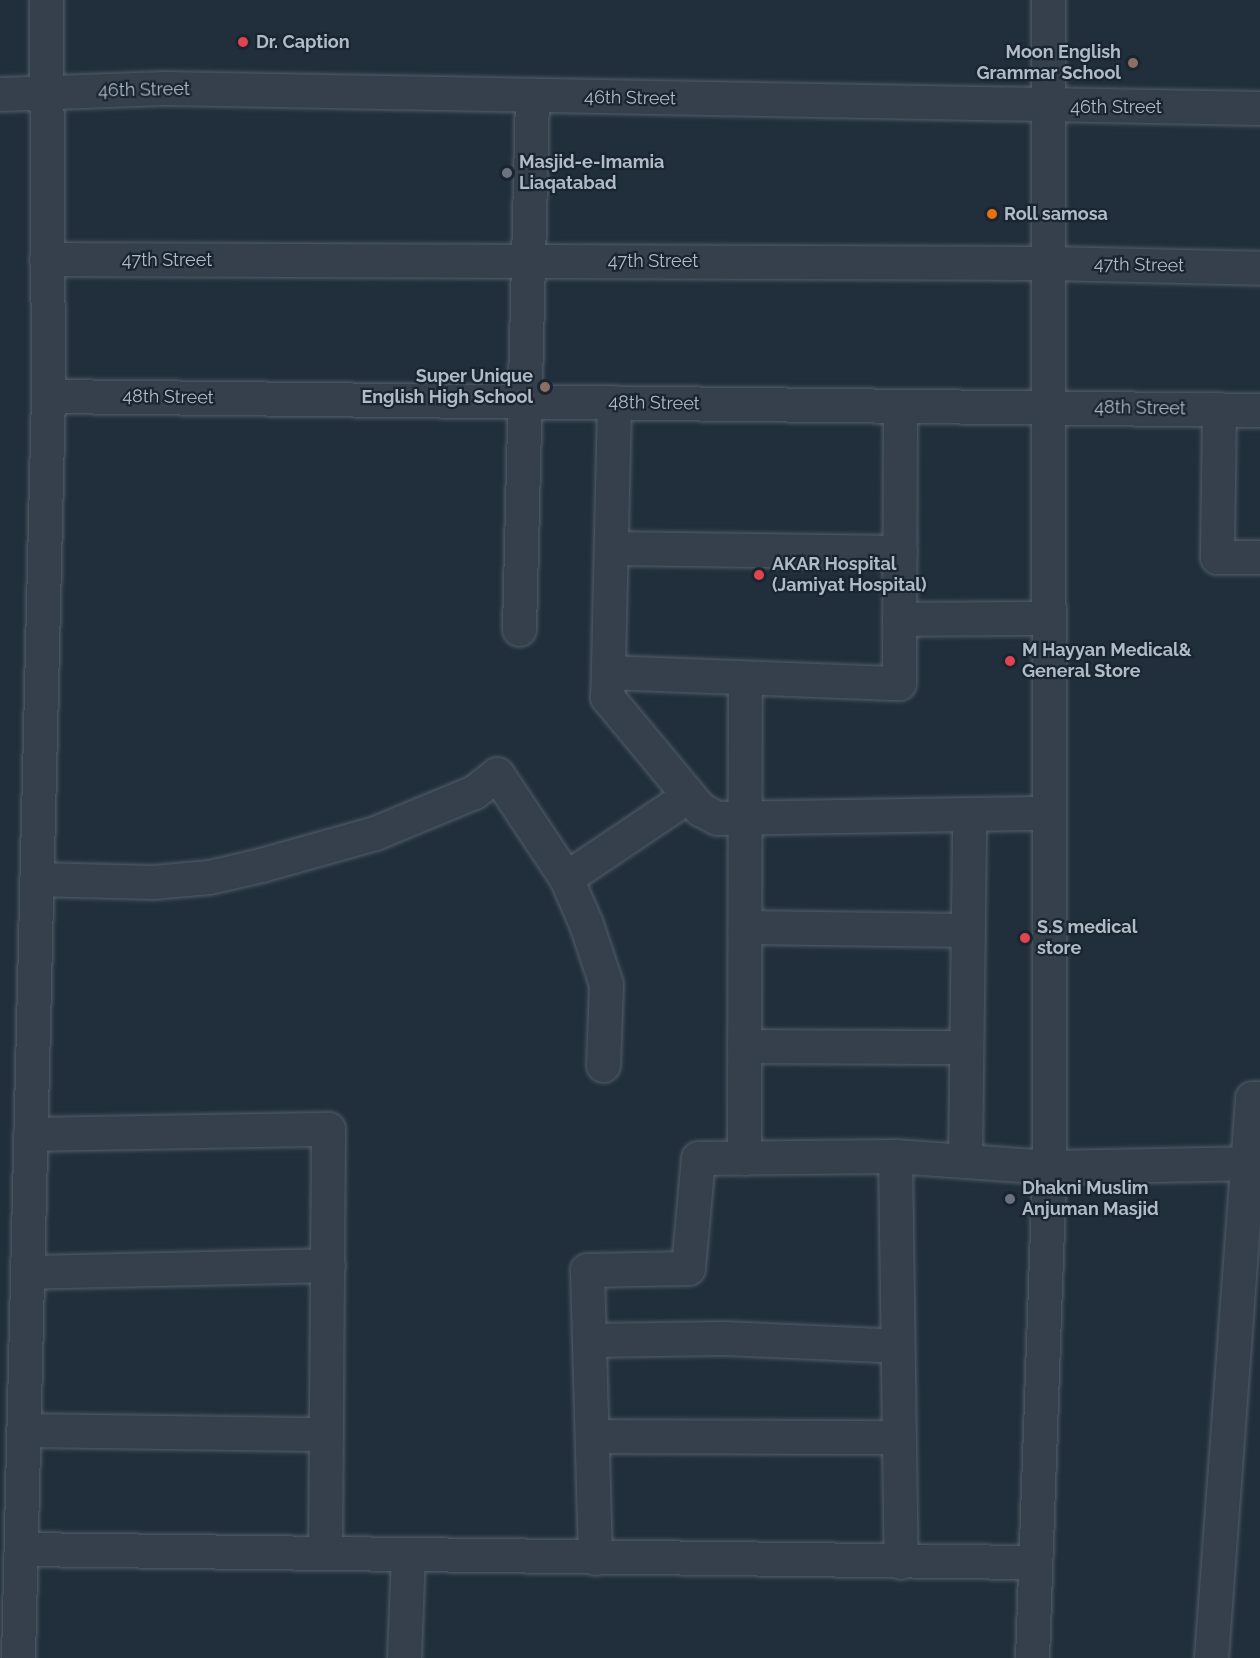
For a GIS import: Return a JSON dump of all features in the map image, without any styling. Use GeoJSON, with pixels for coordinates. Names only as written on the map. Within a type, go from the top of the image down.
{"type":"FeatureCollection","features":[{"type":"Feature","properties":{"kind":"street"},"geometry":{"type":"LineString","coordinates":[[18,1658],[48,396],[44,93],[46,0]]}},
{"type":"Feature","properties":{"kind":"street"},"geometry":{"type":"LineString","coordinates":[[1032,1658],[1032,1562],[1049,1167],[1048,0]]}},
{"type":"Feature","properties":{"kind":"street","name":"46th Street"},"geometry":{"type":"LineString","coordinates":[[0,94],[164,88],[1047,107],[1260,108]]}},
{"type":"Feature","properties":{"kind":"street"},"geometry":{"type":"LineString","coordinates":[[519,629],[523,401],[530,261],[532,96]]}},
{"type":"Feature","properties":{"kind":"street","name":"47th Street"},"geometry":{"type":"LineString","coordinates":[[46,260],[1047,263],[1260,268]]}},
{"type":"Feature","properties":{"kind":"street","name":"48th Street"},"geometry":{"type":"LineString","coordinates":[[48,396],[1260,410]]}},
{"type":"Feature","properties":{"kind":"street"},"geometry":{"type":"LineString","coordinates":[[614,402],[607,697],[700,809],[717,818],[745,815],[1048,813]]}},
{"type":"Feature","properties":{"kind":"street"},"geometry":{"type":"LineString","coordinates":[[608,672],[745,679],[899,683],[900,406]]}},
{"type":"Feature","properties":{"kind":"street"},"geometry":{"type":"LineString","coordinates":[[1219,409],[1217,557],[1260,557]]}},
{"type":"Feature","properties":{"kind":"street"},"geometry":{"type":"LineString","coordinates":[[611,548],[900,552]]}},
{"type":"Feature","properties":{"kind":"street"},"geometry":{"type":"LineString","coordinates":[[899,619],[1048,618]]}},
{"type":"Feature","properties":{"kind":"street"},"geometry":{"type":"LineString","coordinates":[[744,1158],[745,679]]}},
{"type":"Feature","properties":{"kind":"street"},"geometry":{"type":"LineString","coordinates":[[36,879],[153,882],[209,877],[375,834],[474,792],[497,774],[566,878],[606,984],[603,1065]]}},
{"type":"Feature","properties":{"kind":"street"},"geometry":{"type":"LineString","coordinates":[[566,878],[688,796]]}},
{"type":"Feature","properties":{"kind":"street"},"geometry":{"type":"LineString","coordinates":[[965,1161],[969,814]]}},
{"type":"Feature","properties":{"kind":"street"},"geometry":{"type":"LineString","coordinates":[[745,927],[967,930]]}},
{"type":"Feature","properties":{"kind":"street"},"geometry":{"type":"LineString","coordinates":[[744,1046],[966,1047]]}},
{"type":"Feature","properties":{"kind":"street"},"geometry":{"type":"LineString","coordinates":[[1211,1658],[1252,1098],[1260,1098]]}},
{"type":"Feature","properties":{"kind":"street"},"geometry":{"type":"LineString","coordinates":[[30,1134],[328,1129],[325,1553]]}},
{"type":"Feature","properties":{"kind":"street"},"geometry":{"type":"LineString","coordinates":[[595,1558],[587,1270],[688,1268],[698,1158],[894,1156],[1049,1167],[1249,1163]]}},
{"type":"Feature","properties":{"kind":"street"},"geometry":{"type":"LineString","coordinates":[[894,1156],[901,1562]]}},
{"type":"Feature","properties":{"kind":"street"},"geometry":{"type":"LineString","coordinates":[[27,1272],[328,1265]]}},
{"type":"Feature","properties":{"kind":"street"},"geometry":{"type":"LineString","coordinates":[[589,1340],[724,1338],[897,1346]]}},
{"type":"Feature","properties":{"kind":"street"},"geometry":{"type":"LineString","coordinates":[[24,1430],[326,1434]]}},
{"type":"Feature","properties":{"kind":"street"},"geometry":{"type":"LineString","coordinates":[[592,1436],[898,1437]]}},
{"type":"Feature","properties":{"kind":"street"},"geometry":{"type":"LineString","coordinates":[[21,1549],[1032,1562]]}},
{"type":"Feature","properties":{"kind":"street"},"geometry":{"type":"LineString","coordinates":[[404,1658],[408,1555]]}},
{"type":"Feature","properties":{"kind":"place","name":"Dr. Caption"},"geometry":{"type":"Point","coordinates":[243,42]}},
{"type":"Feature","properties":{"kind":"place","name":"Moon English Grammar School"},"geometry":{"type":"Point","coordinates":[1133,63]}},
{"type":"Feature","properties":{"kind":"place","name":"Masjid-e-Imamia Liaqatabad"},"geometry":{"type":"Point","coordinates":[507,173]}},
{"type":"Feature","properties":{"kind":"place","name":"Roll samosa"},"geometry":{"type":"Point","coordinates":[992,214]}},
{"type":"Feature","properties":{"kind":"place","name":"Super Unique English High School"},"geometry":{"type":"Point","coordinates":[545,387]}},
{"type":"Feature","properties":{"kind":"place","name":"AKAR Hospital (Jamiyat Hospital)"},"geometry":{"type":"Point","coordinates":[759,575]}},
{"type":"Feature","properties":{"kind":"place","name":"M Hayyan Medical& General Store"},"geometry":{"type":"Point","coordinates":[1010,661]}},
{"type":"Feature","properties":{"kind":"place","name":"S.S medical store"},"geometry":{"type":"Point","coordinates":[1025,938]}},
{"type":"Feature","properties":{"kind":"place","name":"Dhakni Muslim Anjuman Masjid"},"geometry":{"type":"Point","coordinates":[1010,1199]}}]}
